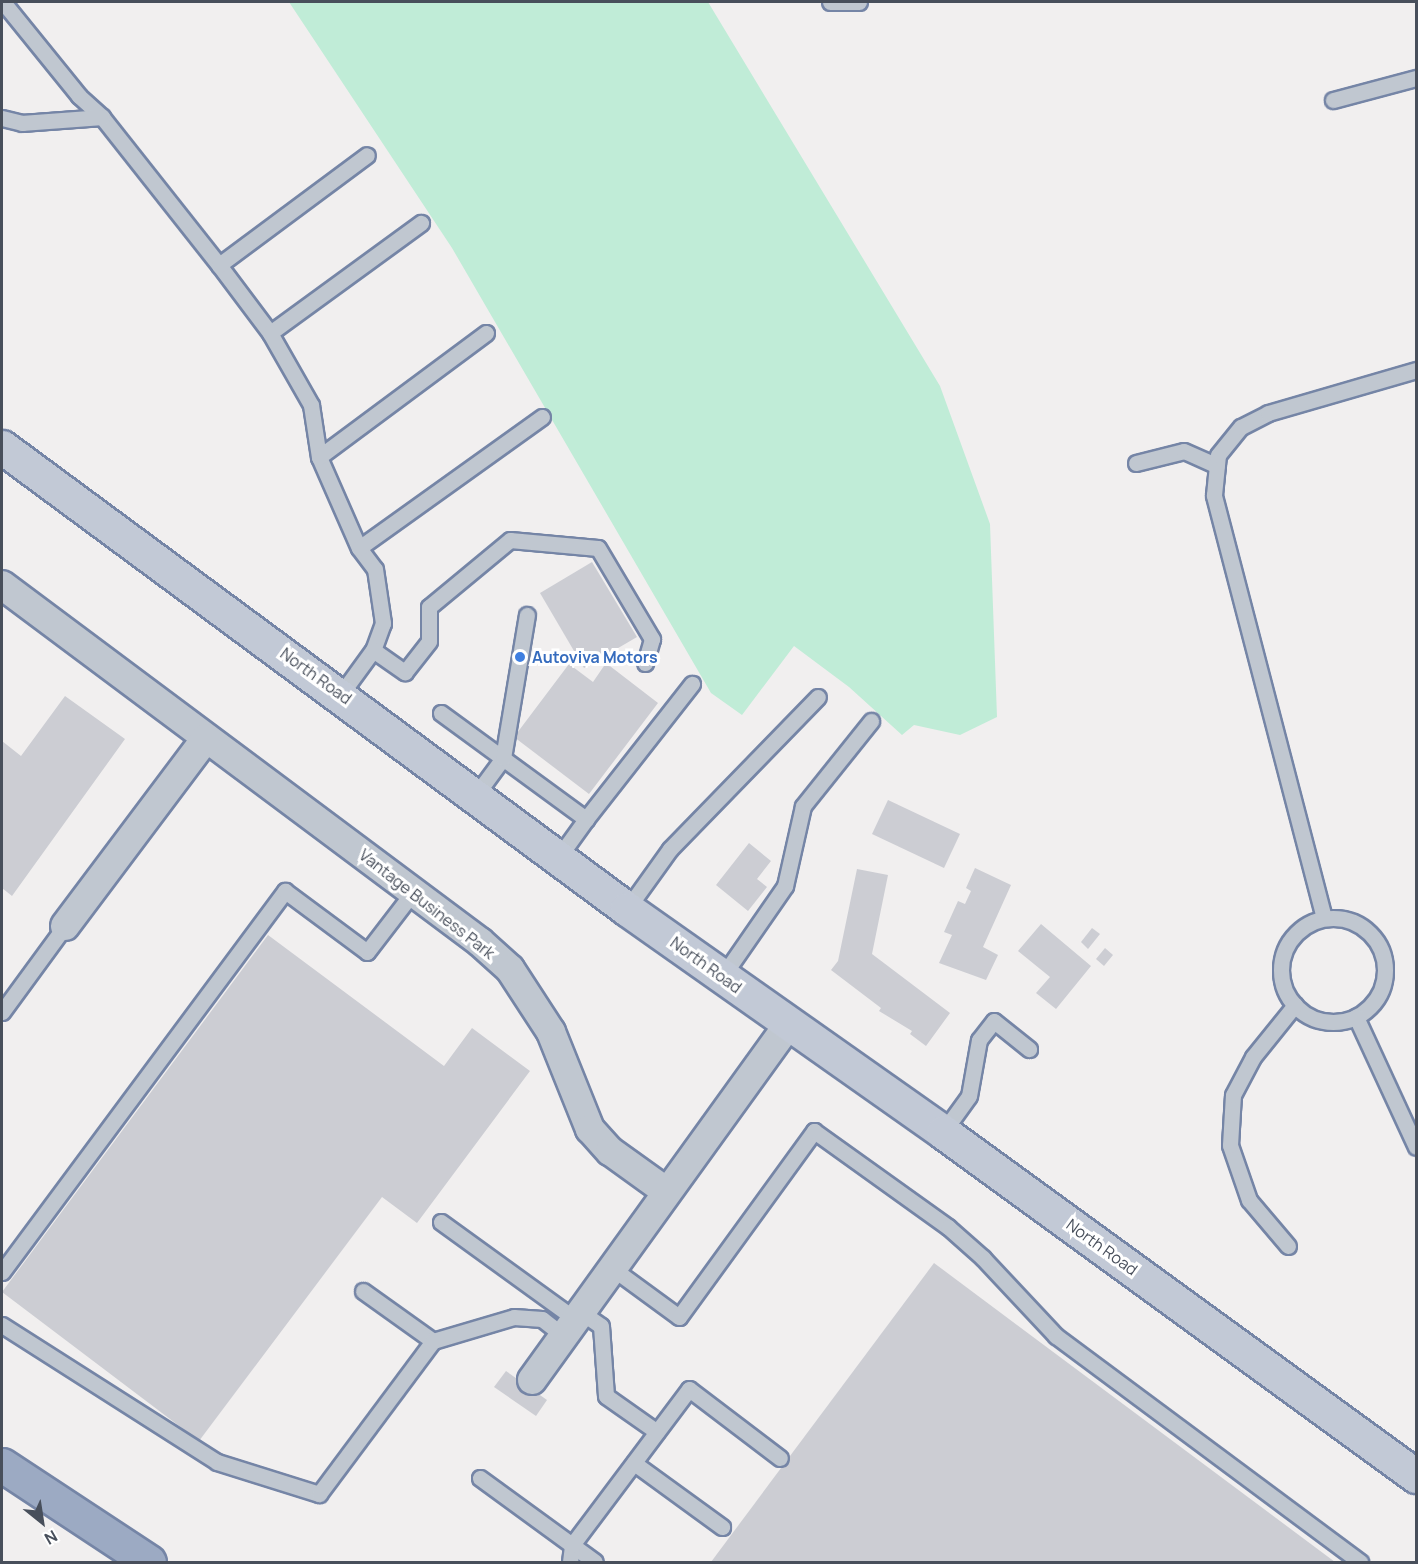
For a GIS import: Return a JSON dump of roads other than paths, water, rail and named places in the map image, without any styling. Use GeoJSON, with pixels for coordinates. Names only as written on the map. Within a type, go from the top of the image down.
{"type":"FeatureCollection","features":[{"type":"Feature","properties":{"kind":"highway"},"geometry":{"type":"LineString","coordinates":[[2,1465],[149,1563]]}},
{"type":"Feature","properties":{"kind":"main road","name":"North Road"},"geometry":{"type":"LineString","coordinates":[[2,447],[341,694],[627,909],[943,1132],[1416,1476]]}},
{"type":"Feature","properties":{"kind":"street","name":"Vantage Business Park"},"geometry":{"type":"LineString","coordinates":[[2,585],[413,892],[510,969],[551,1032],[590,1129],[609,1151],[667,1192]]}},
{"type":"Feature","properties":{"kind":"street"},"geometry":{"type":"LineString","coordinates":[[65,926],[206,738]]}},
{"type":"Feature","properties":{"kind":"street"},"geometry":{"type":"LineString","coordinates":[[532,1380],[789,1024]]}},
{"type":"Feature","properties":{"kind":"lane"},"geometry":{"type":"LineString","coordinates":[[3,2],[79,96],[102,117],[219,265],[270,333],[311,405],[319,457],[359,549],[375,569],[383,623],[373,650],[341,694]]}},
{"type":"Feature","properties":{"kind":"lane"},"geometry":{"type":"LineString","coordinates":[[830,2],[859,2]]}},
{"type":"Feature","properties":{"kind":"lane"},"geometry":{"type":"LineString","coordinates":[[1333,100],[1416,78]]}},
{"type":"Feature","properties":{"kind":"lane"},"geometry":{"type":"LineString","coordinates":[[2,118],[22,123],[102,117]]}},
{"type":"Feature","properties":{"kind":"lane"},"geometry":{"type":"LineString","coordinates":[[219,265],[368,155]]}},
{"type":"Feature","properties":{"kind":"lane"},"geometry":{"type":"LineString","coordinates":[[270,333],[421,224]]}},
{"type":"Feature","properties":{"kind":"lane"},"geometry":{"type":"LineString","coordinates":[[319,457],[486,333]]}},
{"type":"Feature","properties":{"kind":"lane"},"geometry":{"type":"LineString","coordinates":[[1323,918],[1214,495],[1218,454],[1241,427],[1268,413],[1416,370]]}},
{"type":"Feature","properties":{"kind":"lane"},"geometry":{"type":"LineString","coordinates":[[359,549],[542,417]]}},
{"type":"Feature","properties":{"kind":"lane"},"geometry":{"type":"LineString","coordinates":[[1136,463],[1184,451],[1217,466]]}},
{"type":"Feature","properties":{"kind":"lane"},"geometry":{"type":"LineString","coordinates":[[373,650],[405,672],[429,641],[429,607],[510,540],[598,548],[652,639],[645,663]]}},
{"type":"Feature","properties":{"kind":"lane"},"geometry":{"type":"LineString","coordinates":[[475,796],[503,758],[527,615]]}},
{"type":"Feature","properties":{"kind":"lane"},"geometry":{"type":"LineString","coordinates":[[558,858],[692,684]]}},
{"type":"Feature","properties":{"kind":"lane"},"geometry":{"type":"LineString","coordinates":[[627,909],[670,849],[818,697]]}},
{"type":"Feature","properties":{"kind":"lane"},"geometry":{"type":"LineString","coordinates":[[441,713],[586,819]]}},
{"type":"Feature","properties":{"kind":"lane"},"geometry":{"type":"LineString","coordinates":[[722,977],[785,886],[803,806],[871,721]]}},
{"type":"Feature","properties":{"kind":"lane"},"geometry":{"type":"LineString","coordinates":[[2,1272],[285,891],[367,952],[413,892]]}},
{"type":"Feature","properties":{"kind":"lane"},"geometry":{"type":"LineString","coordinates":[[1323,918],[1358,923],[1382,949],[1386,966],[1384,984],[1377,1000],[1356,1017],[1331,1023],[1314,1019],[1295,1005],[1282,982],[1285,949],[1294,934],[1323,918]]}},
{"type":"Feature","properties":{"kind":"lane"},"geometry":{"type":"LineString","coordinates":[[2,1012],[65,926]]}},
{"type":"Feature","properties":{"kind":"lane"},"geometry":{"type":"LineString","coordinates":[[1287,1246],[1249,1200],[1230,1145],[1233,1095],[1253,1057],[1295,1005]]}},
{"type":"Feature","properties":{"kind":"lane"},"geometry":{"type":"LineString","coordinates":[[1356,1017],[1416,1147]]}},
{"type":"Feature","properties":{"kind":"lane"},"geometry":{"type":"LineString","coordinates":[[943,1132],[969,1096],[979,1040],[994,1022],[1029,1049]]}},
{"type":"Feature","properties":{"kind":"lane"},"geometry":{"type":"LineString","coordinates":[[612,1268],[679,1317],[814,1131],[948,1227],[983,1258],[1056,1336],[1360,1563]]}},
{"type":"Feature","properties":{"kind":"lane"},"geometry":{"type":"LineString","coordinates":[[441,1222],[573,1322]]}},
{"type":"Feature","properties":{"kind":"lane"},"geometry":{"type":"LineString","coordinates":[[363,1291],[433,1341]]}},
{"type":"Feature","properties":{"kind":"lane"},"geometry":{"type":"LineString","coordinates":[[2,1325],[217,1462],[319,1494],[433,1341],[514,1317],[542,1318],[602,1326],[606,1396],[657,1432]]}},
{"type":"Feature","properties":{"kind":"lane"},"geometry":{"type":"LineString","coordinates":[[570,1563],[572,1545],[689,1389],[780,1458]]}},
{"type":"Feature","properties":{"kind":"lane"},"geometry":{"type":"LineString","coordinates":[[634,1463],[722,1527]]}},
{"type":"Feature","properties":{"kind":"lane"},"geometry":{"type":"LineString","coordinates":[[480,1478],[595,1563]]}},
{"type":"Feature","properties":{"kind":"place","name":"Autoviva Motors"},"geometry":{"type":"Point","coordinates":[520,657]}}]}
